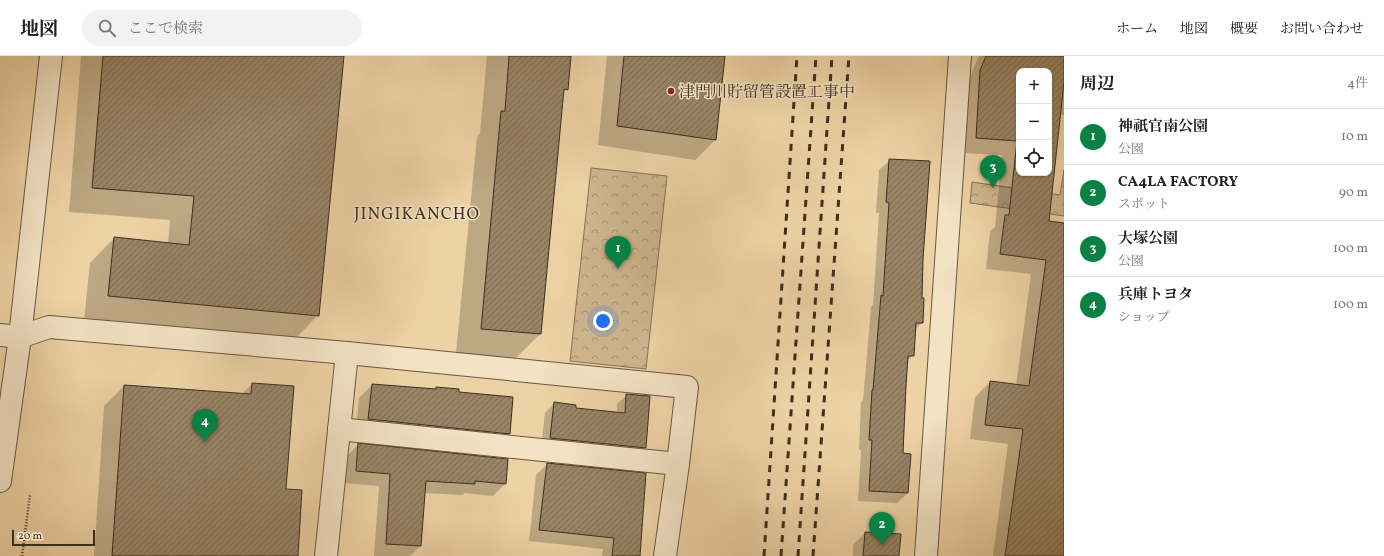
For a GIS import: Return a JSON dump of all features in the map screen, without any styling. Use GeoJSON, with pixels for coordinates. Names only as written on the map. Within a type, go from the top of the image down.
{"type":"FeatureCollection","features":[{"type":"Feature","properties":{"kind":"street"},"geometry":{"type":"LineString","coordinates":[[0,481],[10,336],[51,56]]}},
{"type":"Feature","properties":{"kind":"street"},"geometry":{"type":"LineString","coordinates":[[926,556],[960,56]]}},
{"type":"Feature","properties":{"kind":"street"},"geometry":{"type":"LineString","coordinates":[[10,336],[49,327],[347,353],[687,387],[665,556]]}},
{"type":"Feature","properties":{"kind":"street"},"geometry":{"type":"LineString","coordinates":[[326,556],[347,353]]}},
{"type":"Feature","properties":{"kind":"street"},"geometry":{"type":"LineString","coordinates":[[339,429],[678,464]]}},
{"type":"Feature","properties":{"kind":"path"},"geometry":{"type":"LineString","coordinates":[[22,556],[30,495]]}},
{"type":"Feature","properties":{"kind":"green space"},"geometry":{"type":"Polygon","coordinates":[[[591,168],[667,176],[646,369],[570,361],[591,168]]]}},
{"type":"Feature","properties":{"kind":"green space"},"geometry":{"type":"Polygon","coordinates":[[[1064,170],[1064,216],[970,203],[972,182],[1060,195],[1064,170]]]}},
{"type":"Feature","properties":{"kind":"building"},"geometry":{"type":"Polygon","coordinates":[[[103,56],[344,56],[319,316],[108,296],[114,237],[189,245],[194,196],[92,188],[103,56]]]}},
{"type":"Feature","properties":{"kind":"building"},"geometry":{"type":"Polygon","coordinates":[[[509,56],[571,56],[568,90],[564,89],[541,334],[481,329],[501,111],[505,111],[509,56]]]}},
{"type":"Feature","properties":{"kind":"building","name":"津門川貯留管設置工事中"},"geometry":{"type":"Polygon","coordinates":[[[624,56],[725,56],[716,140],[617,126],[624,56]]]}},
{"type":"Feature","properties":{"kind":"building"},"geometry":{"type":"Polygon","coordinates":[[[986,56],[1064,56],[1064,82],[1049,221],[1064,223],[1064,556],[1005,556],[1023,429],[985,425],[990,381],[1029,386],[1046,260],[1000,254],[1005,215],[1009,215],[1016,150],[1016,176],[1052,176],[1052,68],[1016,68],[1016,141],[976,138],[980,70],[986,56]]]}},
{"type":"Feature","properties":{"kind":"building"},"geometry":{"type":"Polygon","coordinates":[[[889,159],[930,161],[923,259],[923,323],[916,323],[914,356],[908,356],[906,386],[903,453],[911,454],[908,493],[869,491],[872,440],[869,440],[872,390],[881,295],[883,296],[889,203],[886,202],[889,159]]]}},
{"type":"Feature","properties":{"kind":"building"},"geometry":{"type":"Polygon","coordinates":[[[252,383],[294,386],[286,489],[302,490],[298,556],[112,556],[124,385],[251,394],[252,383]]]}},
{"type":"Feature","properties":{"kind":"building"},"geometry":{"type":"Polygon","coordinates":[[[372,384],[436,389],[436,387],[459,389],[459,392],[513,397],[510,434],[368,419],[372,384]]]}},
{"type":"Feature","properties":{"kind":"building"},"geometry":{"type":"Polygon","coordinates":[[[626,394],[650,396],[646,448],[550,438],[554,402],[576,405],[576,408],[625,413],[626,394]]]}},
{"type":"Feature","properties":{"kind":"building"},"geometry":{"type":"Polygon","coordinates":[[[358,443],[508,459],[506,484],[475,481],[475,484],[426,481],[421,546],[386,544],[390,474],[356,471],[358,443]]]}},
{"type":"Feature","properties":{"kind":"building"},"geometry":{"type":"Polygon","coordinates":[[[547,463],[646,473],[640,556],[612,556],[614,538],[539,530],[547,463]]]}},
{"type":"Feature","properties":{"kind":"building"},"geometry":{"type":"Polygon","coordinates":[[[865,532],[901,534],[899,556],[863,556],[865,532]]]}},
{"type":"Feature","properties":{"kind":"railway"},"geometry":{"type":"LineString","coordinates":[[764,556],[797,56]]}},
{"type":"Feature","properties":{"kind":"railway"},"geometry":{"type":"LineString","coordinates":[[781,556],[816,56]]}},
{"type":"Feature","properties":{"kind":"railway"},"geometry":{"type":"LineString","coordinates":[[798,556],[832,56]]}},
{"type":"Feature","properties":{"kind":"railway"},"geometry":{"type":"LineString","coordinates":[[813,556],[849,56]]}},
{"type":"Feature","properties":{"kind":"place","name":"津門川貯留管設置工事中"},"geometry":{"type":"Point","coordinates":[671,91]}},
{"type":"Feature","properties":{"kind":"place","name":"大塚公園"},"geometry":{"type":"Point","coordinates":[993,188]}},
{"type":"Feature","properties":{"kind":"place","name":"神祇官南公園"},"geometry":{"type":"Point","coordinates":[618,269]}},
{"type":"Feature","properties":{"kind":"place","name":"兵庫トヨタ"},"geometry":{"type":"Point","coordinates":[205,442]}},
{"type":"Feature","properties":{"kind":"place","name":"CA4LA FACTORY"},"geometry":{"type":"Point","coordinates":[882,545]}},
{"type":"Feature","properties":{"kind":"district","name":"JINGIKANCHO"},"geometry":{"type":"Point","coordinates":[417,213]}}]}
